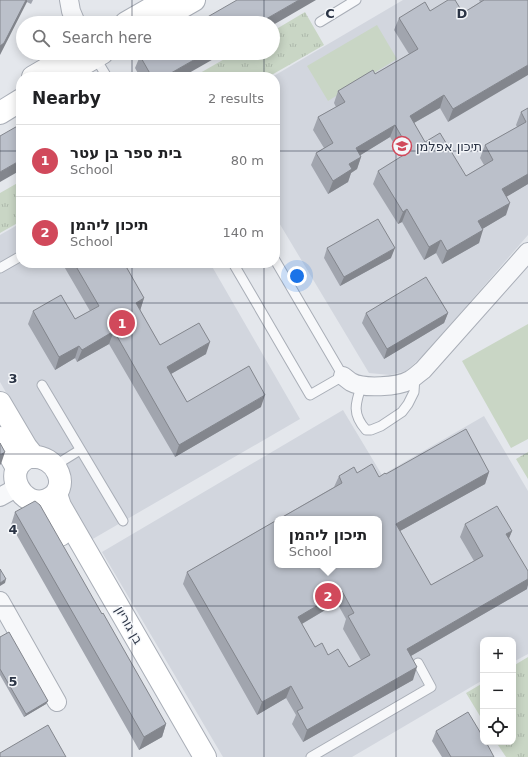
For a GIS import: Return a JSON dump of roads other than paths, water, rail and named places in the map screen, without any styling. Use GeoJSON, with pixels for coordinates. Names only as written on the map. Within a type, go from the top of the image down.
{"type":"FeatureCollection","features":[{"type":"Feature","properties":{"kind":"street"},"geometry":{"type":"LineString","coordinates":[[69,0],[73,16]]}},
{"type":"Feature","properties":{"kind":"street"},"geometry":{"type":"LineString","coordinates":[[138,16],[166,0]]}},
{"type":"Feature","properties":{"kind":"street"},"geometry":{"type":"LineString","coordinates":[[166,16],[194,0]]}},
{"type":"Feature","properties":{"kind":"street"},"geometry":{"type":"LineString","coordinates":[[42,72],[62,60]]}},
{"type":"Feature","properties":{"kind":"street"},"geometry":{"type":"LineString","coordinates":[[70,72],[90,60]]}},
{"type":"Feature","properties":{"kind":"street"},"geometry":{"type":"LineString","coordinates":[[0,96],[16,87]]}},
{"type":"Feature","properties":{"kind":"street"},"geometry":{"type":"LineString","coordinates":[[0,112],[16,103]]}},
{"type":"Feature","properties":{"kind":"street"},"geometry":{"type":"LineString","coordinates":[[343,376],[352,382],[367,386],[401,384],[411,379],[423,370],[528,252]]}},
{"type":"Feature","properties":{"kind":"street"},"geometry":{"type":"LineString","coordinates":[[0,403],[26,447],[17,477]]}},
{"type":"Feature","properties":{"kind":"street"},"geometry":{"type":"LineString","coordinates":[[0,438],[17,477],[26,496],[40,502],[52,498],[57,492],[60,481],[54,466],[45,459],[17,477]]}},
{"type":"Feature","properties":{"kind":"street","name":"בן גוריון"},"geometry":{"type":"LineString","coordinates":[[57,492],[60,506],[205,757]]}},
{"type":"Feature","properties":{"kind":"street","name":"בן גוריון"},"geometry":{"type":"LineString","coordinates":[[35,501],[42,506],[48,514],[188,757]]}},
{"type":"Feature","properties":{"kind":"street"},"geometry":{"type":"LineString","coordinates":[[0,601],[57,702]]}},
{"type":"Feature","properties":{"kind":"lane"},"geometry":{"type":"LineString","coordinates":[[320,22],[356,0]]}},
{"type":"Feature","properties":{"kind":"lane"},"geometry":{"type":"LineString","coordinates":[[101,60],[105,72]]}},
{"type":"Feature","properties":{"kind":"lane"},"geometry":{"type":"LineString","coordinates":[[0,268],[16,259]]}},
{"type":"Feature","properties":{"kind":"lane"},"geometry":{"type":"LineString","coordinates":[[236,268],[310,395],[343,376],[280,268]]}},
{"type":"Feature","properties":{"kind":"lane"},"geometry":{"type":"LineString","coordinates":[[362,384],[356,403],[356,413],[360,423],[366,430],[371,430],[381,426],[402,412],[414,392],[415,376]]}},
{"type":"Feature","properties":{"kind":"lane"},"geometry":{"type":"LineString","coordinates":[[42,386],[123,521]]}},
{"type":"Feature","properties":{"kind":"lane"},"geometry":{"type":"LineString","coordinates":[[54,466],[80,450]]}},
{"type":"Feature","properties":{"kind":"lane"},"geometry":{"type":"LineString","coordinates":[[311,757],[431,687],[418,664]]}},
{"type":"Feature","properties":{"kind":"place","name":"תיכון אפלמן"},"geometry":{"type":"Point","coordinates":[402,146]}},
{"type":"Feature","properties":{"kind":"place","name":"בית ספר בן עטר"},"geometry":{"type":"Point","coordinates":[122,323]}},
{"type":"Feature","properties":{"kind":"place","name":"תיכון ליהמן"},"geometry":{"type":"Point","coordinates":[328,596]}}]}
